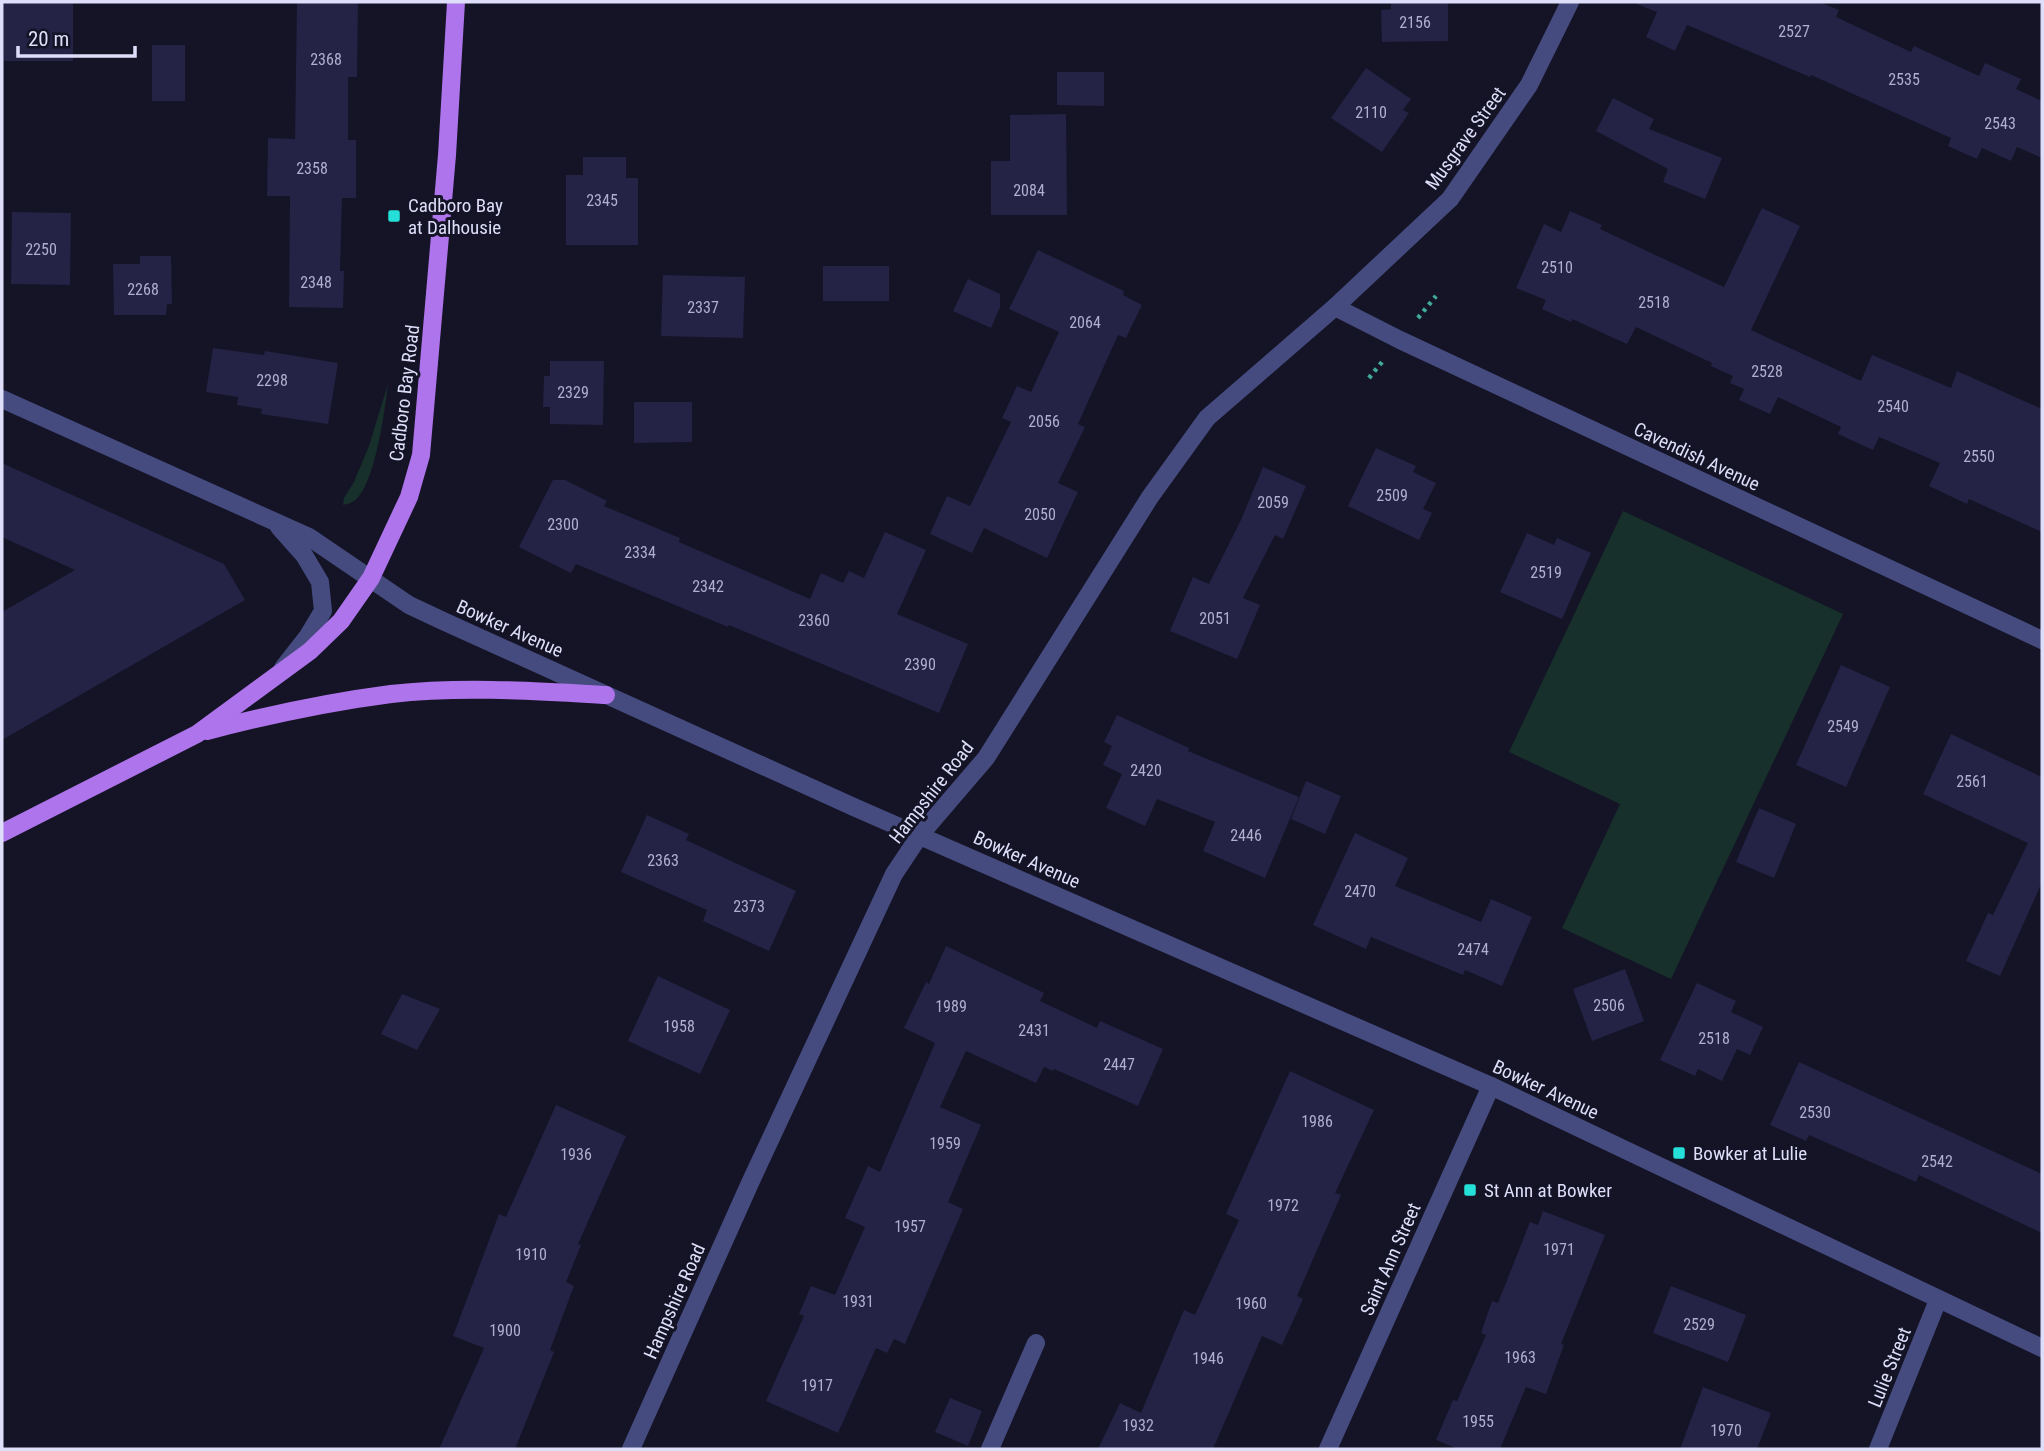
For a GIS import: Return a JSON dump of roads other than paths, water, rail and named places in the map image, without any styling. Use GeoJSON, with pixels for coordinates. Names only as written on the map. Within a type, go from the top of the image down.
{"type":"FeatureCollection","features":[{"type":"Feature","properties":{"kind":"main road","name":"Cadboro Bay Road"},"geometry":{"type":"LineString","coordinates":[[2,833],[197,734],[310,651],[341,621],[371,578],[409,497],[421,455],[446,169],[456,2]]}},
{"type":"Feature","properties":{"kind":"main road"},"geometry":{"type":"LineString","coordinates":[[197,734],[288,709],[393,694],[507,690],[606,695]]}},
{"type":"Feature","properties":{"kind":"street","name":"Musgrave Street"},"geometry":{"type":"LineString","coordinates":[[1335,307],[1450,199],[1529,85],[1570,2]]}},
{"type":"Feature","properties":{"kind":"street","name":"Cavendish Avenue"},"geometry":{"type":"LineString","coordinates":[[1335,307],[1412,346],[2042,640]]}},
{"type":"Feature","properties":{"kind":"street","name":"Hampshire Road"},"geometry":{"type":"LineString","coordinates":[[631,1449],[750,1183],[894,874],[920,835],[986,758],[1150,497],[1207,418],[1335,307]]}},
{"type":"Feature","properties":{"kind":"street","name":"Bowker Avenue"},"geometry":{"type":"LineString","coordinates":[[2,398],[309,537],[409,605],[920,835],[1491,1086],[2042,1348]]}},
{"type":"Feature","properties":{"kind":"street"},"geometry":{"type":"LineString","coordinates":[[274,521],[304,555],[320,582],[323,611],[308,636],[277,676]]}},
{"type":"Feature","properties":{"kind":"street","name":"Saint Ann Street"},"geometry":{"type":"LineString","coordinates":[[1328,1449],[1491,1086]]}},
{"type":"Feature","properties":{"kind":"street","name":"Lulie Street"},"geometry":{"type":"LineString","coordinates":[[1878,1449],[1938,1300]]}},
{"type":"Feature","properties":{"kind":"street"},"geometry":{"type":"LineString","coordinates":[[990,1449],[1036,1343]]}},
{"type":"Feature","properties":{"kind":"place","name":"Cadboro Bay at Dalhousie"},"geometry":{"type":"Point","coordinates":[394,216]}},
{"type":"Feature","properties":{"kind":"place","name":"Bowker at Lulie"},"geometry":{"type":"Point","coordinates":[1679,1153]}},
{"type":"Feature","properties":{"kind":"place","name":"St Ann at Bowker"},"geometry":{"type":"Point","coordinates":[1470,1190]}}]}
